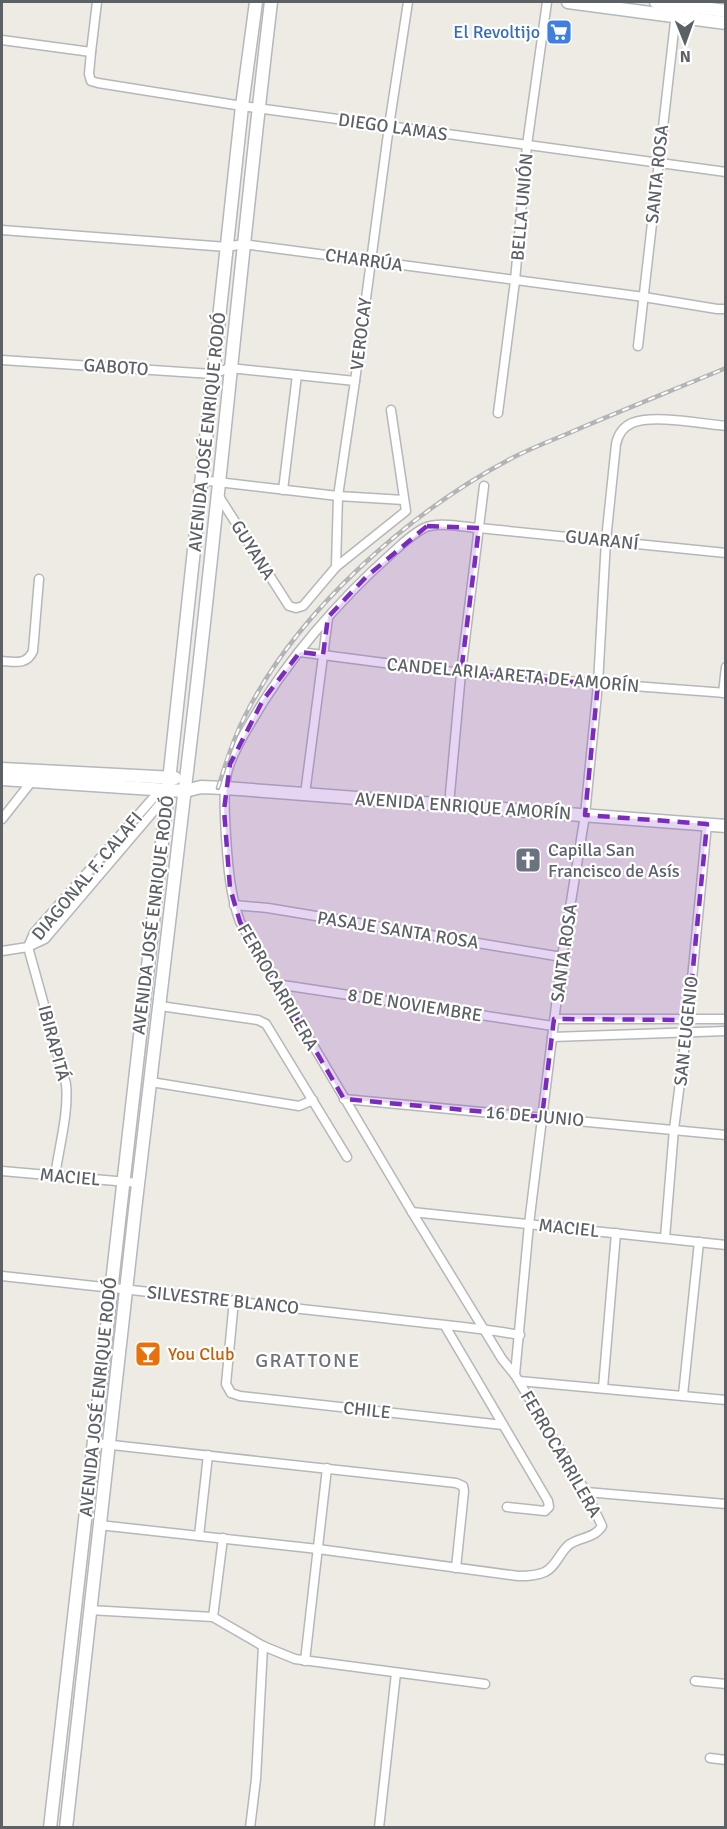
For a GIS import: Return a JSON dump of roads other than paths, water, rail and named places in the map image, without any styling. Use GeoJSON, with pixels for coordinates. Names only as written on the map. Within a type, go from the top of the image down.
{"type":"FeatureCollection","features":[{"type":"Feature","properties":{"kind":"street"},"geometry":{"type":"LineString","coordinates":[[2,40],[91,52],[97,2]]}},
{"type":"Feature","properties":{"kind":"street","name":"AVENIDA JOSÉ ENRIQUE RODÓ"},"geometry":{"type":"LineString","coordinates":[[66,1827],[89,1610],[160,1006],[173,788],[201,480],[242,106],[256,2]]}},
{"type":"Feature","properties":{"kind":"street","name":"AVENIDA JOSÉ ENRIQUE RODÓ"},"geometry":{"type":"LineString","coordinates":[[50,1827],[123,1181],[173,788],[219,489],[243,244],[271,2]]}},
{"type":"Feature","properties":{"kind":"street","name":"VEROCAY"},"geometry":{"type":"LineString","coordinates":[[336,567],[338,496],[408,2]]}},
{"type":"Feature","properties":{"kind":"street","name":"BELLA UNIÓN"},"geometry":{"type":"LineString","coordinates":[[498,413],[515,281],[527,146],[547,2]]}},
{"type":"Feature","properties":{"kind":"street"},"geometry":{"type":"LineString","coordinates":[[568,2],[726,11]]}},
{"type":"Feature","properties":{"kind":"street"},"geometry":{"type":"LineString","coordinates":[[656,2],[726,23]]}},
{"type":"Feature","properties":{"kind":"street","name":"SANTA ROSA"},"geometry":{"type":"LineString","coordinates":[[638,346],[677,8]]}},
{"type":"Feature","properties":{"kind":"street","name":"DIEGO LAMAS"},"geometry":{"type":"LineString","coordinates":[[91,52],[89,74],[91,81],[98,83],[242,106],[726,172]]}},
{"type":"Feature","properties":{"kind":"street","name":"CHARRÚA"},"geometry":{"type":"LineString","coordinates":[[2,230],[227,247],[243,244],[726,309]]}},
{"type":"Feature","properties":{"kind":"street","name":"GABOTO"},"geometry":{"type":"LineString","coordinates":[[2,360],[212,374],[230,368]]}},
{"type":"Feature","properties":{"kind":"street"},"geometry":{"type":"LineString","coordinates":[[230,368],[355,381]]}},
{"type":"Feature","properties":{"kind":"street"},"geometry":{"type":"LineString","coordinates":[[283,490],[297,375]]}},
{"type":"Feature","properties":{"kind":"street"},"geometry":{"type":"LineString","coordinates":[[336,567],[405,511],[391,410]]}},
{"type":"Feature","properties":{"kind":"street","name":"SANTA ROSA"},"geometry":{"type":"LineString","coordinates":[[517,1378],[529,1224],[562,957],[585,815],[598,684],[606,540],[616,444],[619,434],[632,423],[665,420],[726,426]]}},
{"type":"Feature","properties":{"kind":"street"},"geometry":{"type":"LineString","coordinates":[[201,480],[219,489],[283,490],[404,500]]}},
{"type":"Feature","properties":{"kind":"street"},"geometry":{"type":"LineString","coordinates":[[448,805],[461,673],[484,486]]}},
{"type":"Feature","properties":{"kind":"street","name":"GUYANA"},"geometry":{"type":"LineString","coordinates":[[219,489],[289,606],[296,608],[303,606],[336,567]]}},
{"type":"Feature","properties":{"kind":"street","name":"FERROCARRILERA"},"geometry":{"type":"LineString","coordinates":[[456,1568],[518,1576],[537,1575],[548,1571],[567,1546],[576,1540],[590,1537],[602,1527],[586,1492],[517,1378],[483,1329],[240,922],[230,888],[224,810],[225,788],[230,764],[263,700],[328,617],[366,577],[427,526],[478,528]]}},
{"type":"Feature","properties":{"kind":"street","name":"GUARANÍ"},"geometry":{"type":"LineString","coordinates":[[478,528],[726,553]]}},
{"type":"Feature","properties":{"kind":"street"},"geometry":{"type":"LineString","coordinates":[[2,661],[25,661],[33,651],[39,579]]}},
{"type":"Feature","properties":{"kind":"street"},"geometry":{"type":"LineString","coordinates":[[304,794],[328,617]]}},
{"type":"Feature","properties":{"kind":"street","name":"CANDELARIA ARETA DE AMORÍN"},"geometry":{"type":"LineString","coordinates":[[300,652],[461,673],[724,693]]}},
{"type":"Feature","properties":{"kind":"street"},"geometry":{"type":"LineString","coordinates":[[724,693],[726,667]]}},
{"type":"Feature","properties":{"kind":"street","name":"AVENIDA ENRIQUE AMORÍN"},"geometry":{"type":"LineString","coordinates":[[2,769],[32,776],[173,788],[225,788],[726,826]]}},
{"type":"Feature","properties":{"kind":"street"},"geometry":{"type":"LineString","coordinates":[[2,819],[32,776]]}},
{"type":"Feature","properties":{"kind":"street","name":"AVENIDA ENRIQUE AMORÍN"},"geometry":{"type":"LineString","coordinates":[[2,779],[32,776]]}},
{"type":"Feature","properties":{"kind":"street","name":"DIAGONAL F. CALAFI"},"geometry":{"type":"LineString","coordinates":[[2,951],[28,947],[45,939],[173,788]]}},
{"type":"Feature","properties":{"kind":"street","name":"SAN EUGENIO"},"geometry":{"type":"LineString","coordinates":[[665,1238],[674,1129],[688,1020],[707,824]]}},
{"type":"Feature","properties":{"kind":"street","name":"PASAJE SANTA ROSA"},"geometry":{"type":"LineString","coordinates":[[234,905],[268,908],[562,957]]}},
{"type":"Feature","properties":{"kind":"street","name":"IBIRAPITÁ"},"geometry":{"type":"LineString","coordinates":[[28,947],[66,1084],[65,1113],[55,1176]]}},
{"type":"Feature","properties":{"kind":"street","name":"8 DE NOVIEMBRE"},"geometry":{"type":"LineString","coordinates":[[276,984],[554,1023],[726,1019]]}},
{"type":"Feature","properties":{"kind":"street"},"geometry":{"type":"LineString","coordinates":[[160,1006],[258,1020],[266,1024],[347,1157]]}},
{"type":"Feature","properties":{"kind":"street"},"geometry":{"type":"LineString","coordinates":[[552,1037],[726,1031]]}},
{"type":"Feature","properties":{"kind":"street"},"geometry":{"type":"LineString","coordinates":[[151,1082],[299,1106],[313,1100]]}},
{"type":"Feature","properties":{"kind":"street","name":"16 DE JUNIO"},"geometry":{"type":"LineString","coordinates":[[344,1099],[726,1135]]}},
{"type":"Feature","properties":{"kind":"street","name":"MACIEL"},"geometry":{"type":"LineString","coordinates":[[2,1171],[139,1183]]}},
{"type":"Feature","properties":{"kind":"street","name":"MACIEL"},"geometry":{"type":"LineString","coordinates":[[412,1212],[726,1245]]}},
{"type":"Feature","properties":{"kind":"street"},"geometry":{"type":"LineString","coordinates":[[603,1388],[616,1233]]}},
{"type":"Feature","properties":{"kind":"street"},"geometry":{"type":"LineString","coordinates":[[683,1395],[699,1242]]}},
{"type":"Feature","properties":{"kind":"street","name":"SILVESTRE BLANCO"},"geometry":{"type":"LineString","coordinates":[[2,1276],[234,1300],[520,1335]]}},
{"type":"Feature","properties":{"kind":"street","name":"CHILE"},"geometry":{"type":"LineString","coordinates":[[234,1300],[226,1384],[231,1393],[240,1396],[503,1425]]}},
{"type":"Feature","properties":{"kind":"street"},"geometry":{"type":"LineString","coordinates":[[445,1326],[548,1501],[549,1507],[545,1511],[507,1507]]}},
{"type":"Feature","properties":{"kind":"street"},"geometry":{"type":"LineString","coordinates":[[517,1378],[726,1400]]}},
{"type":"Feature","properties":{"kind":"street"},"geometry":{"type":"LineString","coordinates":[[94,1443],[456,1483],[463,1486],[464,1491],[456,1568],[318,1549],[99,1525]]}},
{"type":"Feature","properties":{"kind":"street"},"geometry":{"type":"LineString","coordinates":[[199,1536],[208,1455]]}},
{"type":"Feature","properties":{"kind":"street"},"geometry":{"type":"LineString","coordinates":[[304,1661],[327,1468]]}},
{"type":"Feature","properties":{"kind":"street"},"geometry":{"type":"LineString","coordinates":[[586,1492],[726,1504]]}},
{"type":"Feature","properties":{"kind":"street"},"geometry":{"type":"LineString","coordinates":[[213,1617],[223,1538]]}},
{"type":"Feature","properties":{"kind":"street"},"geometry":{"type":"LineString","coordinates":[[78,1578],[93,1578]]}},
{"type":"Feature","properties":{"kind":"street"},"geometry":{"type":"LineString","coordinates":[[89,1610],[213,1617],[263,1646],[295,1659],[485,1684]]}},
{"type":"Feature","properties":{"kind":"street"},"geometry":{"type":"LineString","coordinates":[[250,1827],[256,1779],[263,1646]]}},
{"type":"Feature","properties":{"kind":"street"},"geometry":{"type":"LineString","coordinates":[[379,1827],[396,1673]]}},
{"type":"Feature","properties":{"kind":"street"},"geometry":{"type":"LineString","coordinates":[[695,1681],[726,1684]]}},
{"type":"Feature","properties":{"kind":"street"},"geometry":{"type":"LineString","coordinates":[[63,1708],[79,1709]]}},
{"type":"Feature","properties":{"kind":"street"},"geometry":{"type":"LineString","coordinates":[[710,1758],[726,1760]]}},
{"type":"Feature","properties":{"kind":"railway"},"geometry":{"type":"LineString","coordinates":[[218,788],[232,745],[265,680],[293,641],[325,603],[397,535],[476,478],[516,456],[726,368]]}},
{"type":"Feature","properties":{"kind":"place","name":"El Revoltijo"},"geometry":{"type":"Point","coordinates":[559,32]}},
{"type":"Feature","properties":{"kind":"place","name":"Capilla San Francisco de Asís"},"geometry":{"type":"Point","coordinates":[528,860]}},
{"type":"Feature","properties":{"kind":"place","name":"You Club"},"geometry":{"type":"Point","coordinates":[148,1354]}},
{"type":"Feature","properties":{"kind":"district","name":"GRATTONE"},"geometry":{"type":"Point","coordinates":[308,1360]}}]}
